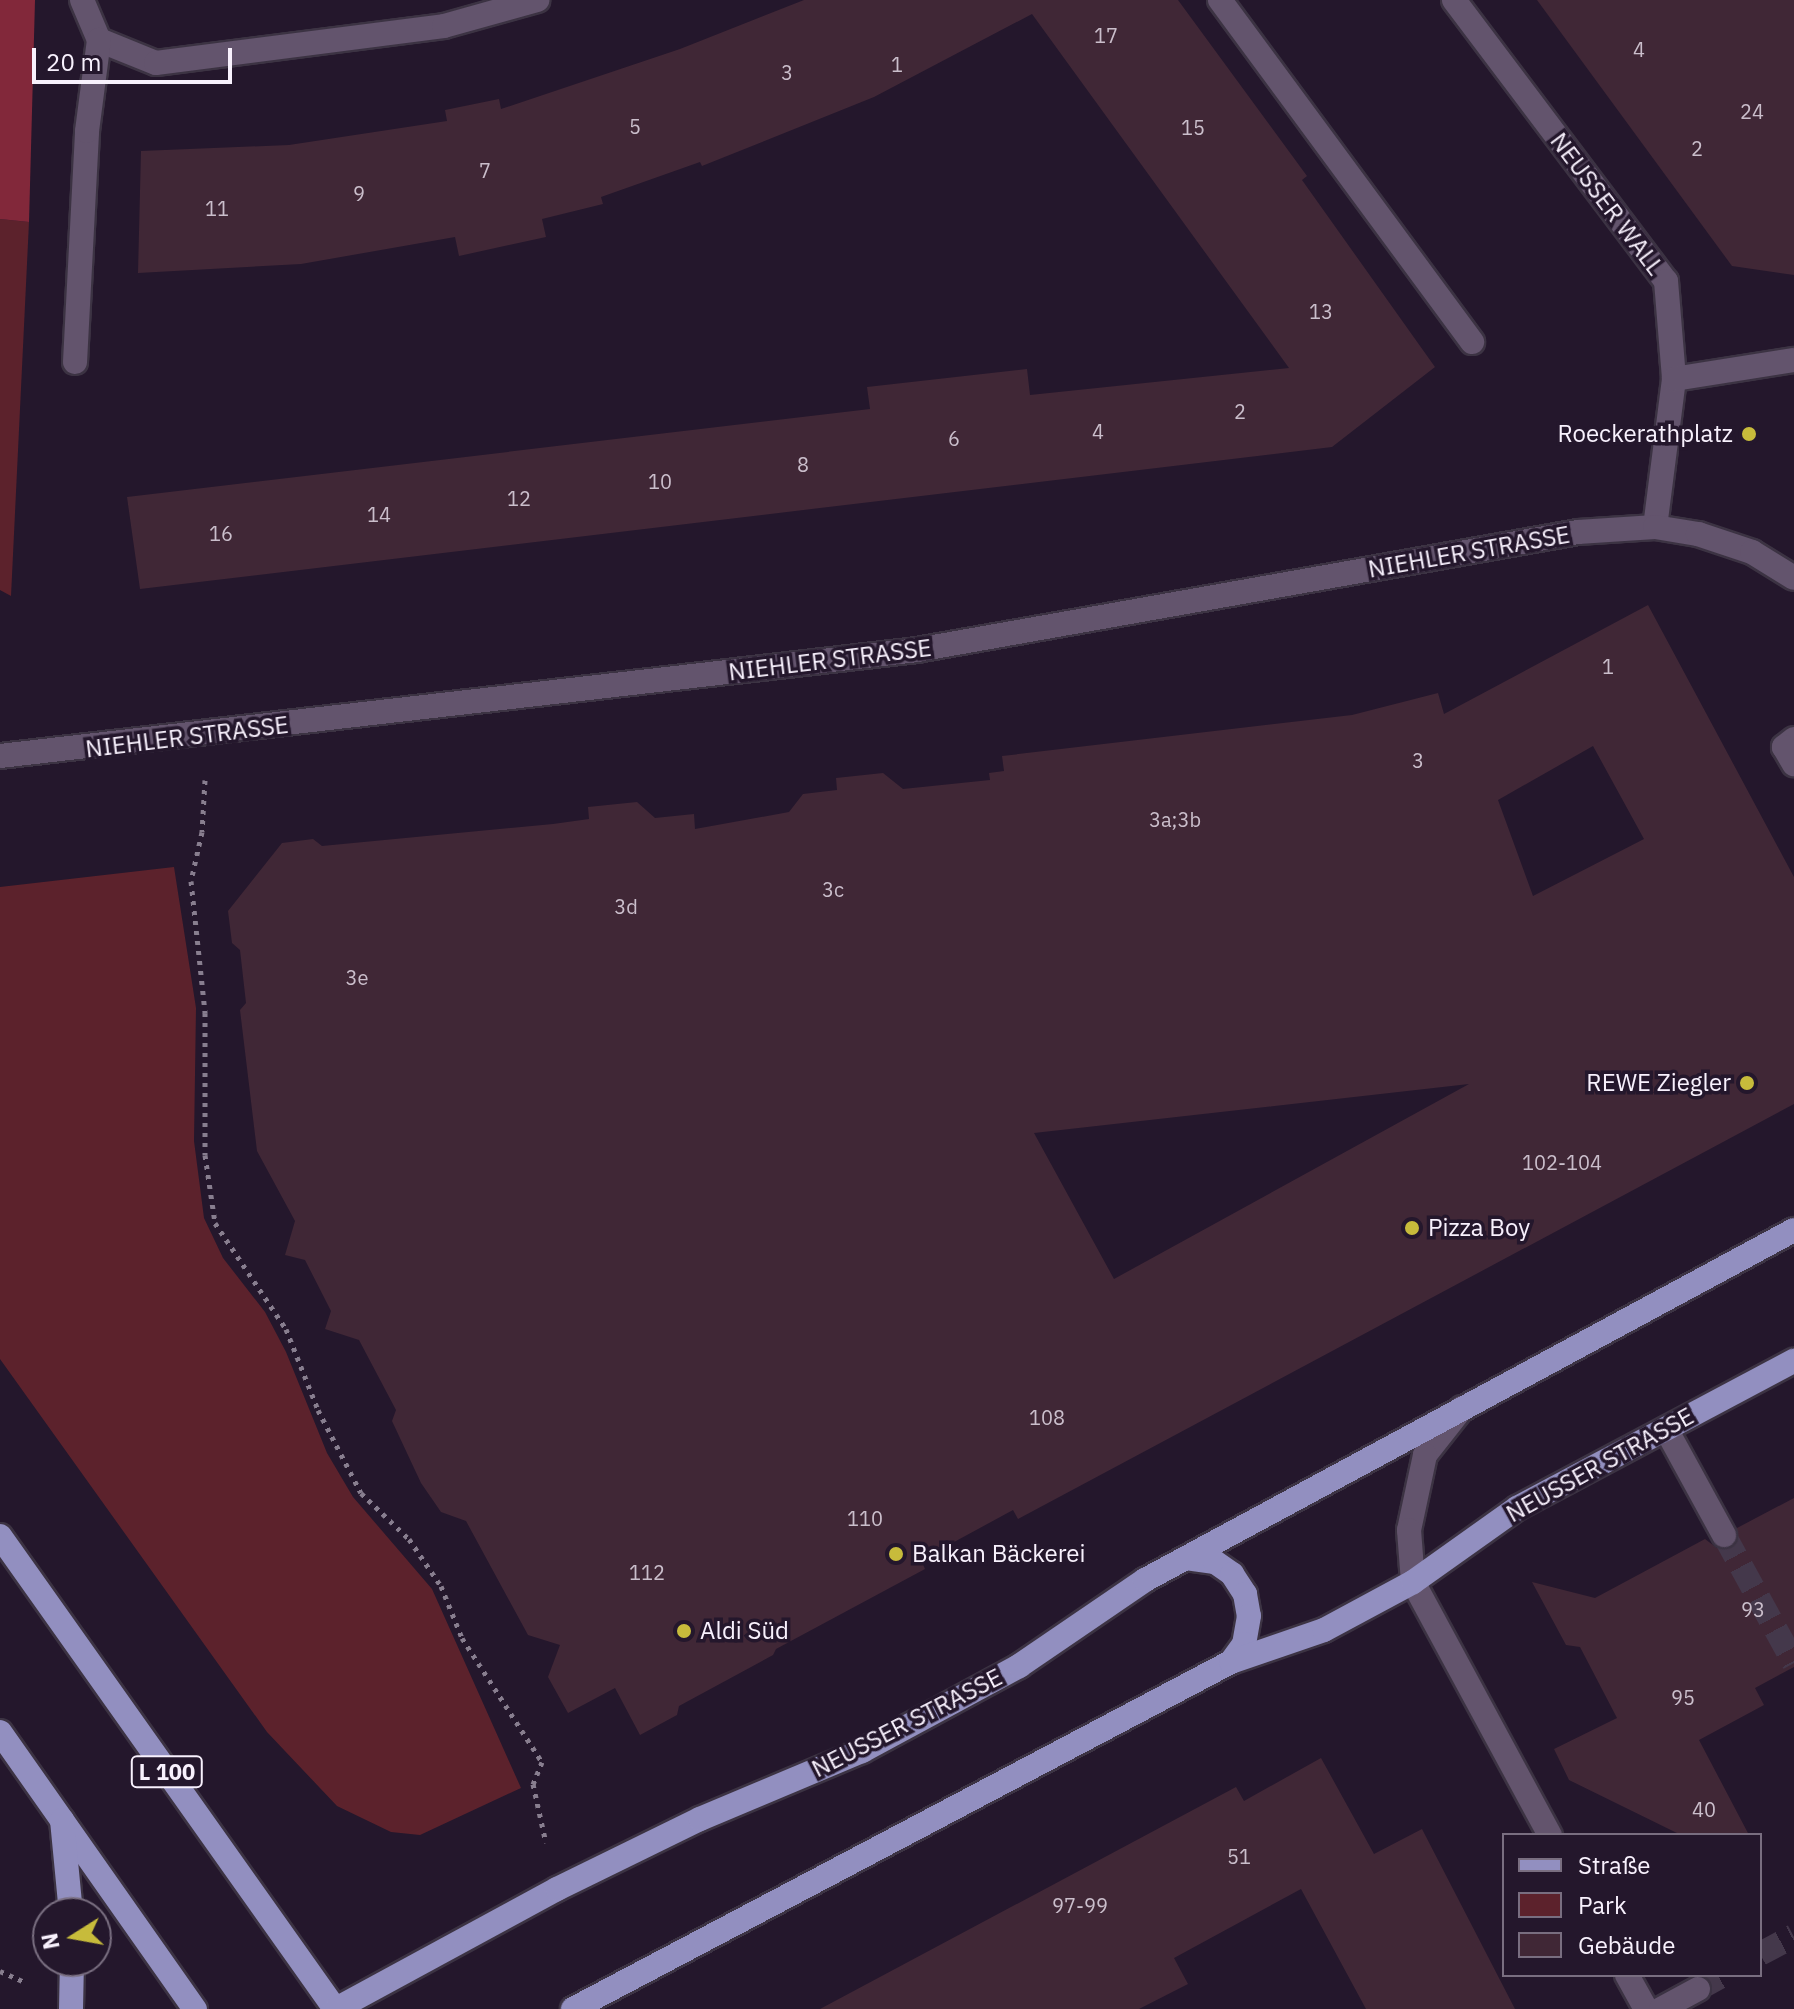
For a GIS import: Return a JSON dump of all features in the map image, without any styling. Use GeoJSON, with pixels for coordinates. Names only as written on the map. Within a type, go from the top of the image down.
{"type":"FeatureCollection","features":[{"type":"Feature","properties":{"kind":"main road","name":"NEUSSER STRASSE"},"geometry":{"type":"LineString","coordinates":[[335,2009],[557,1889],[700,1819],[862,1751],[1019,1666],[1186,1558],[1794,1230]]}},
{"type":"Feature","properties":{"kind":"main road","name":"NEUSSER STRASSE"},"geometry":{"type":"LineString","coordinates":[[573,2009],[1231,1662],[1324,1630],[1413,1582],[1517,1508],[1794,1361]]}},
{"type":"Feature","properties":{"kind":"main road","name":"L 100"},"geometry":{"type":"LineString","coordinates":[[0,1536],[335,2009]]}},
{"type":"Feature","properties":{"kind":"main road"},"geometry":{"type":"LineString","coordinates":[[1186,1558],[1215,1562],[1232,1574],[1245,1594],[1249,1616],[1244,1644],[1231,1662]]}},
{"type":"Feature","properties":{"kind":"main road"},"geometry":{"type":"LineString","coordinates":[[0,1732],[195,2009]]}},
{"type":"Feature","properties":{"kind":"main road"},"geometry":{"type":"LineString","coordinates":[[62,1818],[69,1897]]}},
{"type":"Feature","properties":{"kind":"main road"},"geometry":{"type":"LineString","coordinates":[[71,2009],[72,1977]]}},
{"type":"Feature","properties":{"kind":"street"},"geometry":{"type":"LineString","coordinates":[[75,362],[87,131],[99,40],[82,0]]}},
{"type":"Feature","properties":{"kind":"street"},"geometry":{"type":"LineString","coordinates":[[99,40],[156,63],[444,26],[537,0]]}},
{"type":"Feature","properties":{"kind":"street"},"geometry":{"type":"LineString","coordinates":[[1220,0],[1472,342]]}},
{"type":"Feature","properties":{"kind":"street","name":"NEUSSER WALL"},"geometry":{"type":"LineString","coordinates":[[1454,0],[1666,281],[1674,379],[1655,527]]}},
{"type":"Feature","properties":{"kind":"street"},"geometry":{"type":"LineString","coordinates":[[1674,379],[1794,360]]}},
{"type":"Feature","properties":{"kind":"street"},"geometry":{"type":"LineString","coordinates":[[1655,527],[1752,552],[1794,578]]}},
{"type":"Feature","properties":{"kind":"street","name":"NIEHLER STRASSE"},"geometry":{"type":"LineString","coordinates":[[0,756],[207,735],[917,650],[1578,532],[1655,527]]}},
{"type":"Feature","properties":{"kind":"street"},"geometry":{"type":"LineString","coordinates":[[1794,739],[1784,747],[1794,764]]}},
{"type":"Feature","properties":{"kind":"street","name":"NEUSSER STRASSE"},"geometry":{"type":"LineString","coordinates":[[1413,1582],[1409,1530],[1425,1455],[1462,1408]]}},
{"type":"Feature","properties":{"kind":"street"},"geometry":{"type":"LineString","coordinates":[[1666,1429],[1724,1535]]}},
{"type":"Feature","properties":{"kind":"street"},"geometry":{"type":"LineString","coordinates":[[1413,1582],[1549,1833]]}},
{"type":"Feature","properties":{"kind":"street"},"geometry":{"type":"LineString","coordinates":[[1628,1977],[1646,2009]]}},
{"type":"Feature","properties":{"kind":"street"},"geometry":{"type":"LineString","coordinates":[[1661,2009],[1698,1989]]}},
{"type":"Feature","properties":{"kind":"path"},"geometry":{"type":"LineString","coordinates":[[207,735],[202,832],[191,881],[205,1013],[205,1155],[215,1223],[286,1329],[318,1410],[361,1493],[409,1539],[441,1586],[462,1638],[542,1762],[533,1784],[557,1889]]}},
{"type":"Feature","properties":{"kind":"path"},"geometry":{"type":"LineString","coordinates":[[0,1970],[6,1973],[0,1976]]}},
{"type":"Feature","properties":{"kind":"green space"},"geometry":{"type":"Polygon","coordinates":[[[0,219],[29,222],[11,596],[0,590],[0,219]]]}},
{"type":"Feature","properties":{"kind":"green space"},"geometry":{"type":"Polygon","coordinates":[[[174,867],[196,1008],[194,1141],[204,1218],[223,1258],[265,1312],[286,1352],[327,1453],[353,1497],[432,1589],[521,1788],[420,1835],[391,1832],[337,1806],[267,1732],[0,1359],[0,887],[174,867]]]}},
{"type":"Feature","properties":{"kind":"shaded area"},"geometry":{"type":"Polygon","coordinates":[[[0,0],[35,0],[29,222],[0,219],[0,0]]]}},
{"type":"Feature","properties":{"kind":"building"},"geometry":{"type":"Polygon","coordinates":[[[804,0],[1178,0],[1307,176],[1302,180],[1435,367],[1332,447],[140,589],[127,497],[870,409],[867,387],[1027,369],[1030,395],[1289,368],[1032,14],[874,97],[702,166],[700,162],[601,197],[603,204],[542,219],[546,237],[459,256],[455,237],[301,264],[138,273],[141,151],[289,145],[447,121],[445,110],[499,99],[501,109],[680,49],[804,0]]]}},
{"type":"Feature","properties":{"kind":"building"},"geometry":{"type":"Polygon","coordinates":[[[1537,0],[1794,0],[1794,275],[1732,266],[1537,0]]]}},
{"type":"Feature","properties":{"kind":"building"},"geometry":{"type":"Polygon","coordinates":[[[1648,605],[1794,877],[1794,1104],[1018,1519],[1013,1510],[921,1560],[925,1569],[776,1649],[773,1655],[679,1706],[677,1715],[640,1735],[615,1688],[568,1713],[548,1677],[560,1645],[528,1635],[466,1521],[441,1512],[421,1483],[392,1421],[396,1410],[359,1340],[325,1329],[331,1311],[305,1260],[285,1255],[295,1221],[257,1151],[240,1010],[246,1003],[240,950],[232,943],[228,911],[282,843],[313,839],[322,846],[553,824],[589,819],[588,807],[637,802],[655,818],[694,814],[695,829],[789,812],[803,794],[837,790],[836,778],[883,773],[903,789],[990,780],[989,773],[1004,771],[1002,756],[1352,715],[1438,693],[1444,714],[1648,605]],[[1593,746],[1498,800],[1533,896],[1644,839],[1593,746]],[[1469,1084],[1034,1133],[1114,1279],[1469,1084]]]}},
{"type":"Feature","properties":{"kind":"building"},"geometry":{"type":"Polygon","coordinates":[[[1794,1498],[1794,1667],[1755,1688],[1764,1705],[1699,1740],[1748,1833],[1677,1833],[1569,1780],[1554,1749],[1617,1718],[1580,1647],[1566,1645],[1532,1582],[1595,1598],[1705,1539],[1717,1548],[1730,1548],[1737,1542],[1737,1528],[1794,1498]]]}},
{"type":"Feature","properties":{"kind":"building"},"geometry":{"type":"Polygon","coordinates":[[[1321,1758],[1374,1854],[1422,1829],[1515,2009],[1366,2009],[1301,1889],[1174,1958],[1188,1984],[1139,2009],[820,2009],[1236,1787],[1244,1801],[1321,1758]]]}},
{"type":"Feature","properties":{"kind":"tunnel"},"geometry":{"type":"LineString","coordinates":[[1724,1535],[1794,1663]]}},
{"type":"Feature","properties":{"kind":"tunnel"},"geometry":{"type":"LineString","coordinates":[[1762,1953],[1794,1936]]}},
{"type":"Feature","properties":{"kind":"tunnel"},"geometry":{"type":"LineString","coordinates":[[1698,1989],[1719,1977]]}},
{"type":"Feature","properties":{"kind":"place","name":"Roeckerathplatz"},"geometry":{"type":"Point","coordinates":[1749,434]}},
{"type":"Feature","properties":{"kind":"place","name":"REWE Ziegler"},"geometry":{"type":"Point","coordinates":[1747,1083]}},
{"type":"Feature","properties":{"kind":"place","name":"Pizza Boy"},"geometry":{"type":"Point","coordinates":[1412,1228]}},
{"type":"Feature","properties":{"kind":"place","name":"Balkan Bäckerei"},"geometry":{"type":"Point","coordinates":[896,1554]}},
{"type":"Feature","properties":{"kind":"place","name":"Aldi Süd"},"geometry":{"type":"Point","coordinates":[684,1631]}}]}
